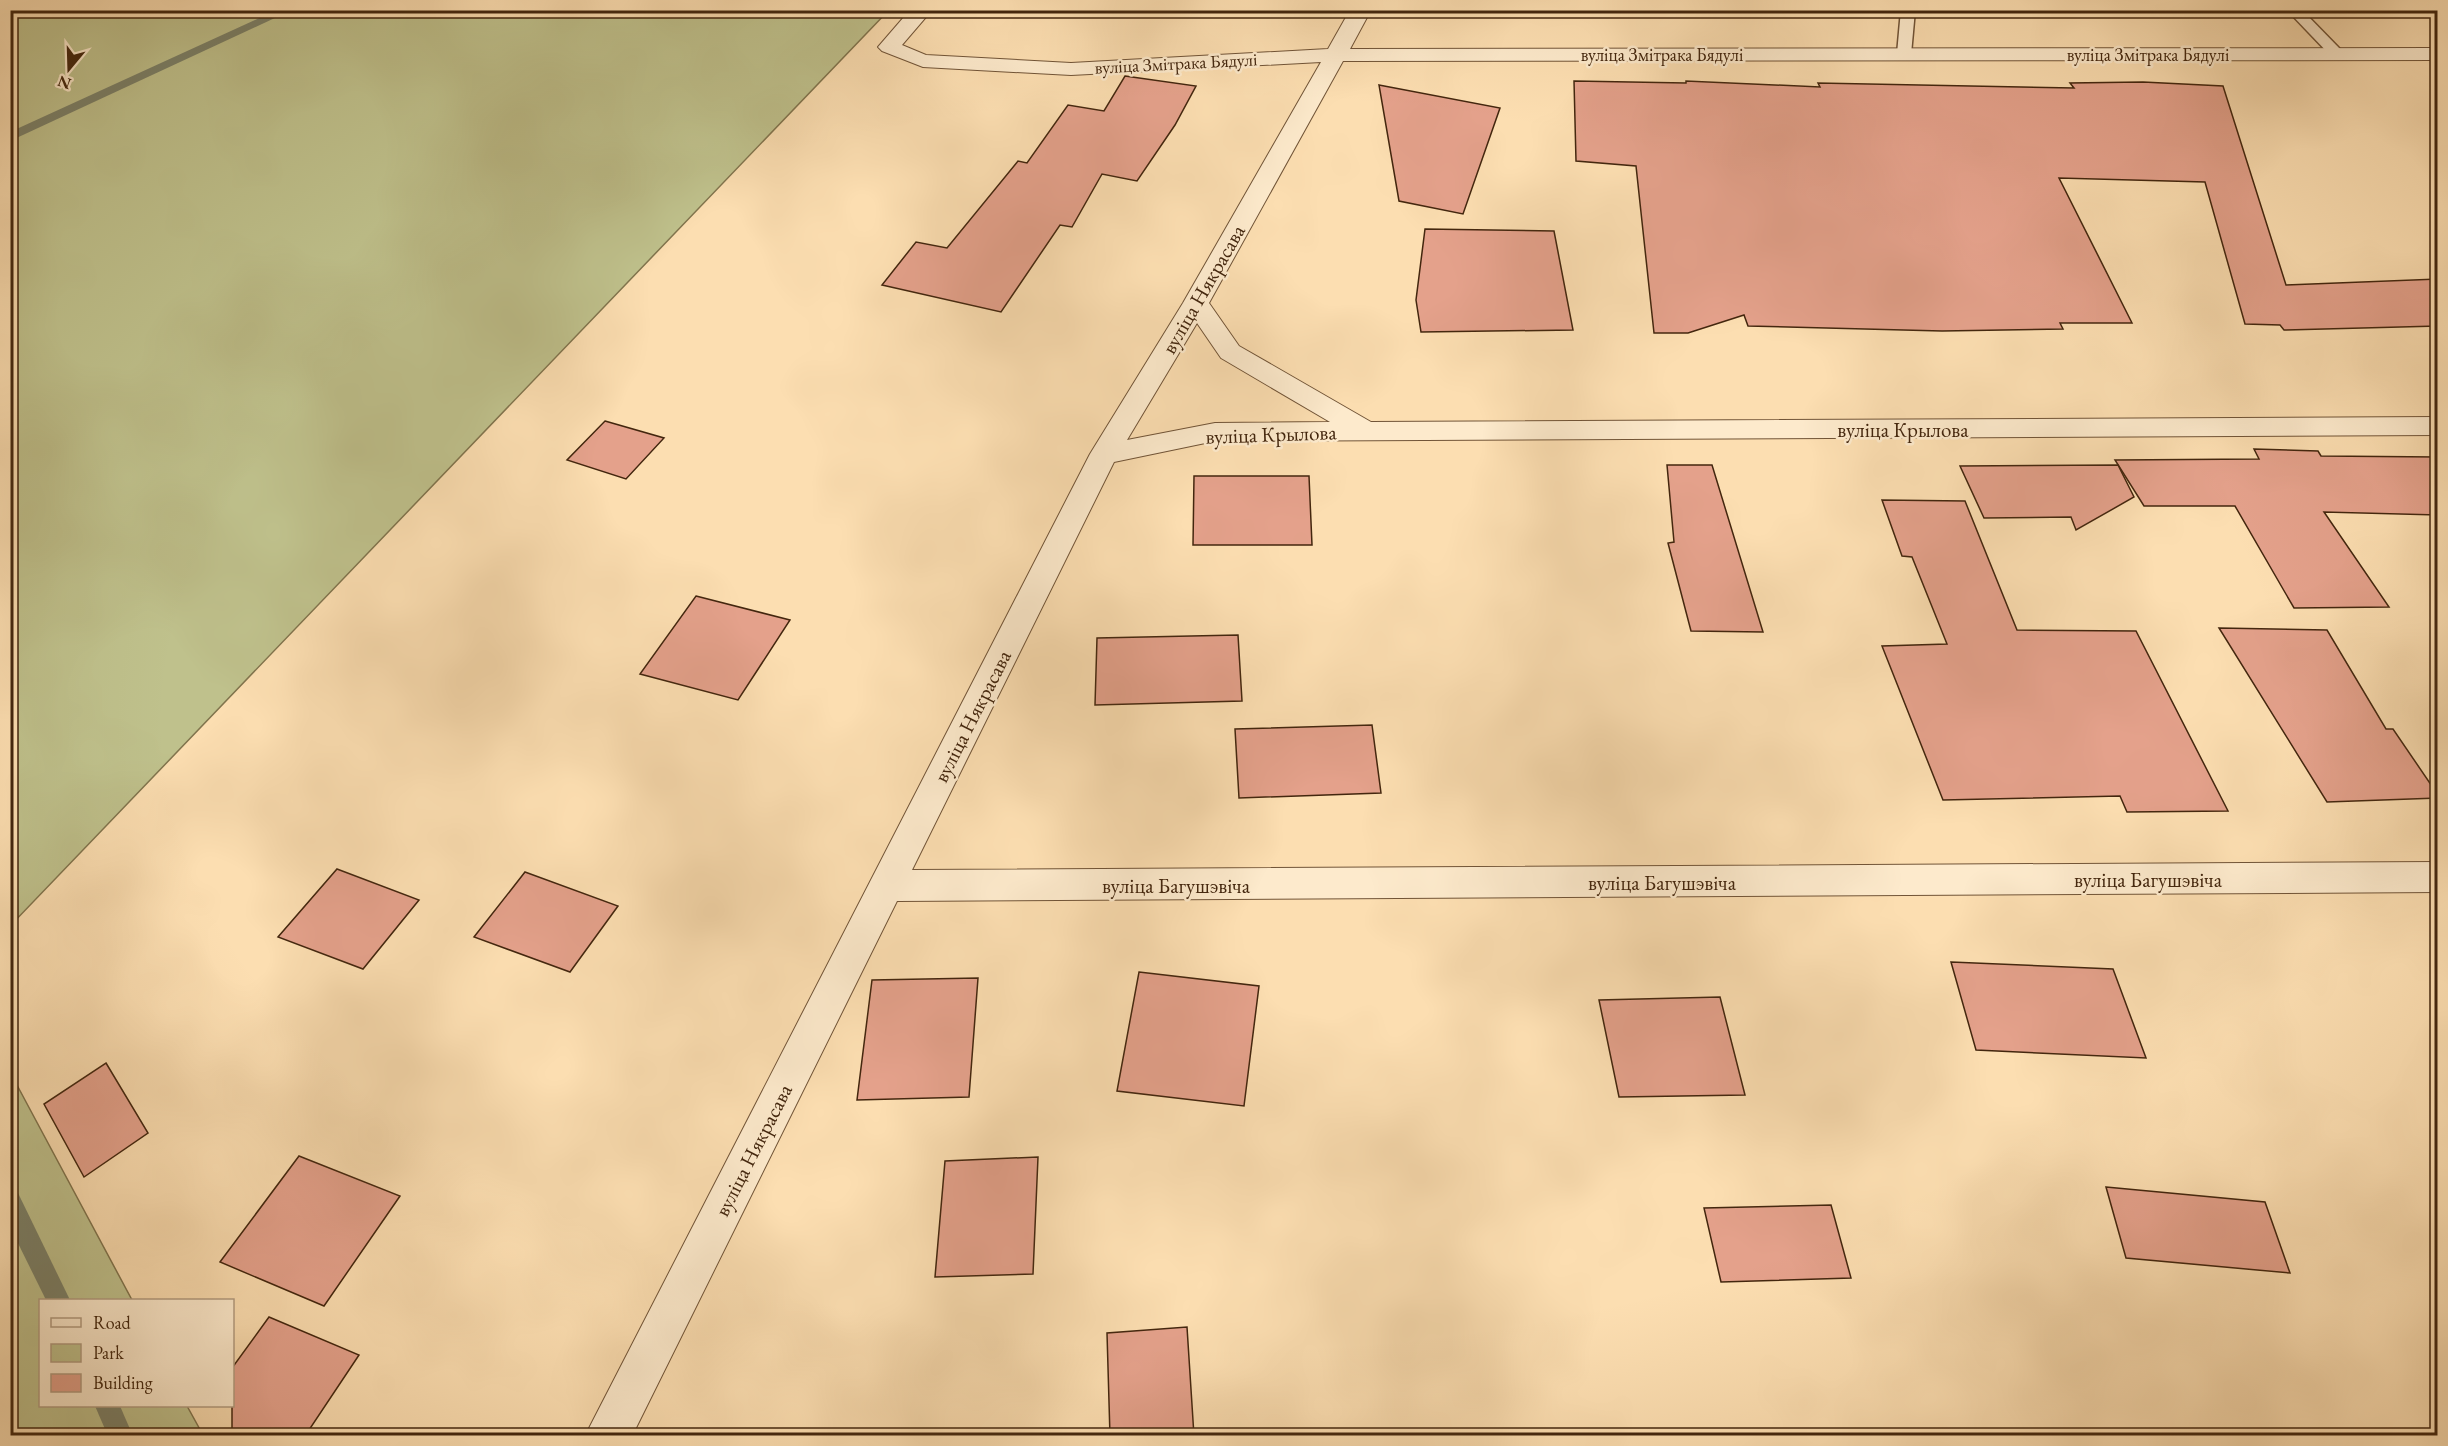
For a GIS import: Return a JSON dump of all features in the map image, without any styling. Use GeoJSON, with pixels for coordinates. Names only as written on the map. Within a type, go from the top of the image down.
{"type":"FeatureCollection","features":[{"type":"Feature","properties":{"kind":"street","name":"вуліца Змітрака Бядулі"},"geometry":{"type":"LineString","coordinates":[[922,10],[889,47],[923,61],[1071,69],[1338,55],[2438,54]]}},
{"type":"Feature","properties":{"kind":"street","name":"вуліца Някрасава"},"geometry":{"type":"LineString","coordinates":[[608,1436],[1104,454],[1196,303],[1338,55],[1361,10]]}},
{"type":"Feature","properties":{"kind":"street","name":"вуліца Крылова"},"geometry":{"type":"LineString","coordinates":[[1196,303],[1230,352],[1368,432]]}},
{"type":"Feature","properties":{"kind":"street","name":"вуліца Крылова"},"geometry":{"type":"LineString","coordinates":[[1104,454],[1215,432],[2438,426]]}},
{"type":"Feature","properties":{"kind":"street","name":"вуліца Багушэвіча"},"geometry":{"type":"LineString","coordinates":[[886,886],[2438,877]]}},
{"type":"Feature","properties":{"kind":"lane"},"geometry":{"type":"LineString","coordinates":[[1904,54],[1908,10]]}},
{"type":"Feature","properties":{"kind":"lane"},"geometry":{"type":"LineString","coordinates":[[2294,10],[2336,53]]}},
{"type":"Feature","properties":{"kind":"green space"},"geometry":{"type":"Polygon","coordinates":[[[10,11],[888,11],[11,925],[10,11]]]}},
{"type":"Feature","properties":{"kind":"green space"},"geometry":{"type":"Polygon","coordinates":[[[10,1072],[131,1299],[39,1299],[39,1407],[188,1407],[203,1435],[11,1435],[10,1072]]]}},
{"type":"Feature","properties":{"kind":"building"},"geometry":{"type":"Polygon","coordinates":[[[1125,76],[1196,86],[1175,125],[1137,181],[1102,174],[1072,227],[1060,225],[1001,312],[882,285],[916,242],[947,248],[1018,161],[1027,163],[1068,105],[1104,111],[1125,76]]]}},
{"type":"Feature","properties":{"kind":"building"},"geometry":{"type":"Polygon","coordinates":[[[1574,81],[1686,83],[1686,81],[1820,87],[1818,83],[2074,88],[2070,83],[2143,82],[2223,86],[2286,285],[2438,279],[2438,326],[2284,330],[2280,325],[2245,324],[2205,182],[2059,178],[2132,323],[2060,323],[2063,329],[1942,331],[1748,326],[1744,315],[1688,333],[1654,333],[1636,166],[1576,161],[1574,81]]]}},
{"type":"Feature","properties":{"kind":"building"},"geometry":{"type":"Polygon","coordinates":[[[1379,85],[1500,108],[1463,214],[1399,201],[1379,85]]]}},
{"type":"Feature","properties":{"kind":"building"},"geometry":{"type":"Polygon","coordinates":[[[1425,229],[1554,231],[1573,330],[1421,332],[1416,300],[1425,229]]]}},
{"type":"Feature","properties":{"kind":"building"},"geometry":{"type":"Polygon","coordinates":[[[605,421],[664,438],[626,479],[567,460],[605,421]]]}},
{"type":"Feature","properties":{"kind":"building"},"geometry":{"type":"Polygon","coordinates":[[[2254,449],[2318,451],[2321,456],[2438,457],[2438,515],[2324,512],[2389,607],[2294,608],[2235,506],[2144,506],[2115,460],[2259,459],[2254,449]]]}},
{"type":"Feature","properties":{"kind":"building"},"geometry":{"type":"Polygon","coordinates":[[[1667,465],[1712,465],[1763,632],[1691,631],[1668,543],[1674,542],[1667,465]]]}},
{"type":"Feature","properties":{"kind":"building"},"geometry":{"type":"Polygon","coordinates":[[[2118,465],[2134,497],[2076,530],[2071,517],[1984,518],[1960,466],[2118,465]]]}},
{"type":"Feature","properties":{"kind":"building"},"geometry":{"type":"Polygon","coordinates":[[[1194,476],[1309,476],[1312,545],[1193,545],[1194,476]]]}},
{"type":"Feature","properties":{"kind":"building"},"geometry":{"type":"Polygon","coordinates":[[[1882,500],[1965,501],[2017,630],[2136,631],[2228,811],[2127,812],[2120,796],[1943,800],[1882,646],[1947,644],[1912,557],[1902,556],[1882,500]]]}},
{"type":"Feature","properties":{"kind":"building"},"geometry":{"type":"Polygon","coordinates":[[[696,596],[790,620],[738,700],[640,674],[696,596]]]}},
{"type":"Feature","properties":{"kind":"building"},"geometry":{"type":"Polygon","coordinates":[[[2219,628],[2327,630],[2386,729],[2393,729],[2438,798],[2327,802],[2219,628]]]}},
{"type":"Feature","properties":{"kind":"building"},"geometry":{"type":"Polygon","coordinates":[[[1238,635],[1242,701],[1095,705],[1097,638],[1238,635]]]}},
{"type":"Feature","properties":{"kind":"building"},"geometry":{"type":"Polygon","coordinates":[[[1372,725],[1381,793],[1239,798],[1235,729],[1372,725]]]}},
{"type":"Feature","properties":{"kind":"building"},"geometry":{"type":"Polygon","coordinates":[[[337,869],[419,900],[363,969],[278,937],[337,869]]]}},
{"type":"Feature","properties":{"kind":"building"},"geometry":{"type":"Polygon","coordinates":[[[525,872],[618,906],[570,972],[474,937],[525,872]]]}},
{"type":"Feature","properties":{"kind":"building"},"geometry":{"type":"Polygon","coordinates":[[[1951,962],[2113,969],[2146,1058],[1976,1050],[1951,962]]]}},
{"type":"Feature","properties":{"kind":"building"},"geometry":{"type":"Polygon","coordinates":[[[1139,972],[1259,986],[1244,1106],[1117,1091],[1139,972]]]}},
{"type":"Feature","properties":{"kind":"building"},"geometry":{"type":"Polygon","coordinates":[[[978,978],[969,1097],[857,1100],[872,980],[978,978]]]}},
{"type":"Feature","properties":{"kind":"building"},"geometry":{"type":"Polygon","coordinates":[[[1720,997],[1745,1095],[1619,1097],[1599,1000],[1720,997]]]}},
{"type":"Feature","properties":{"kind":"building"},"geometry":{"type":"Polygon","coordinates":[[[106,1063],[148,1133],[84,1177],[44,1104],[106,1063]]]}},
{"type":"Feature","properties":{"kind":"building"},"geometry":{"type":"Polygon","coordinates":[[[299,1156],[400,1196],[324,1306],[220,1262],[299,1156]]]}},
{"type":"Feature","properties":{"kind":"building"},"geometry":{"type":"Polygon","coordinates":[[[1038,1157],[1033,1274],[935,1277],[945,1161],[1038,1157]]]}},
{"type":"Feature","properties":{"kind":"building"},"geometry":{"type":"Polygon","coordinates":[[[2106,1187],[2265,1202],[2290,1273],[2126,1258],[2106,1187]]]}},
{"type":"Feature","properties":{"kind":"building"},"geometry":{"type":"Polygon","coordinates":[[[1831,1205],[1851,1278],[1721,1282],[1704,1208],[1831,1205]]]}},
{"type":"Feature","properties":{"kind":"building"},"geometry":{"type":"Polygon","coordinates":[[[269,1317],[359,1355],[305,1436],[232,1436],[234,1365],[269,1317]]]}},
{"type":"Feature","properties":{"kind":"building"},"geometry":{"type":"Polygon","coordinates":[[[1187,1327],[1194,1436],[1110,1436],[1107,1333],[1187,1327]]]}},
{"type":"Feature","properties":{"kind":"waterway"},"geometry":{"type":"LineString","coordinates":[[10,137],[287,10]]}},
{"type":"Feature","properties":{"kind":"waterway"},"geometry":{"type":"LineString","coordinates":[[10,1201],[58,1299]]}},
{"type":"Feature","properties":{"kind":"waterway"},"geometry":{"type":"LineString","coordinates":[[107,1407],[121,1436]]}}]}
